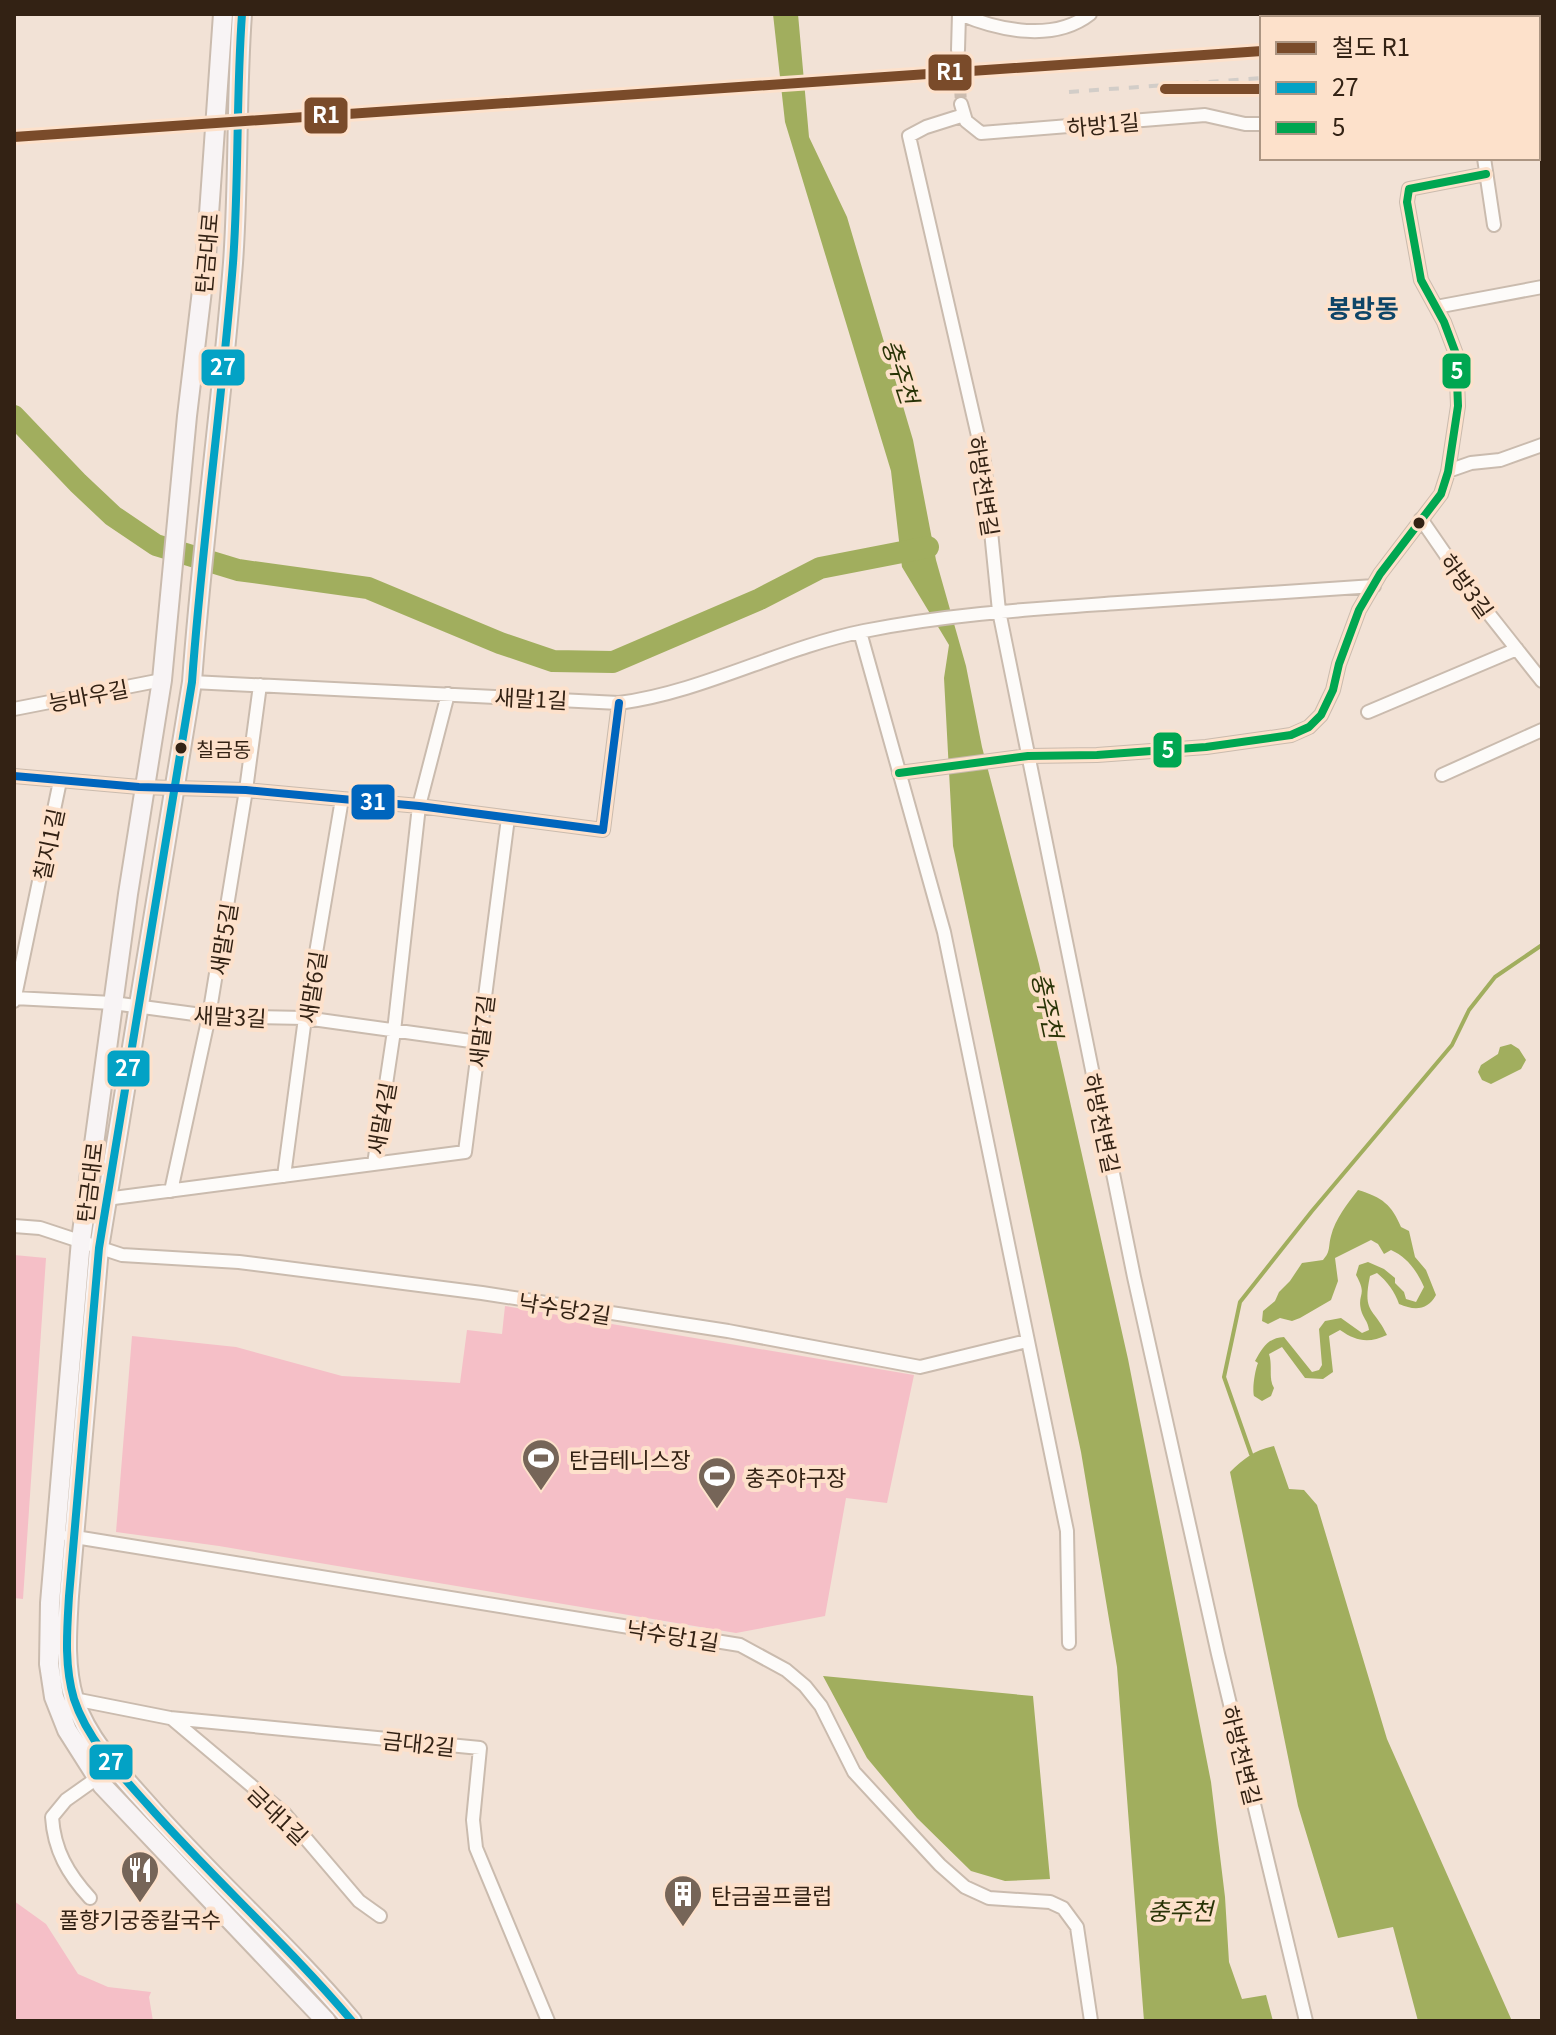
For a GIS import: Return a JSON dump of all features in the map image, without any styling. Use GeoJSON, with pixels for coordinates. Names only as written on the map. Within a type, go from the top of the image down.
{"type":"FeatureCollection","features":[{"type":"Feature","properties":{"kind":"main road","name":"탄금대로"},"geometry":{"type":"LineString","coordinates":[[223,14],[206,257],[162,680],[81,1240],[66,1536],[69,1596],[67,1648],[74,1699],[91,1733],[125,1780],[352,2021]]}},
{"type":"Feature","properties":{"kind":"main road","name":"탄금대로"},"geometry":{"type":"LineString","coordinates":[[242,14],[233,263],[192,682],[106,1199],[66,1536],[48,1629],[51,1682],[67,1730],[97,1778],[326,2021]]}},
{"type":"Feature","properties":{"kind":"main road"},"geometry":{"type":"LineString","coordinates":[[240,35],[258,14]]}},
{"type":"Feature","properties":{"kind":"main road"},"geometry":{"type":"LineString","coordinates":[[162,680],[192,682]]}},
{"type":"Feature","properties":{"kind":"street"},"geometry":{"type":"LineString","coordinates":[[958,50],[960,14],[1019,31],[1066,27],[1090,14]]}},
{"type":"Feature","properties":{"kind":"street","name":"하방1길"},"geometry":{"type":"LineString","coordinates":[[962,109],[970,126],[981,133],[1205,115],[1245,124],[1260,124]]}},
{"type":"Feature","properties":{"kind":"street","name":"하방천변길"},"geometry":{"type":"LineString","coordinates":[[962,109],[909,136],[984,462],[999,611],[1134,1277],[1218,1654],[1306,2021]]}},
{"type":"Feature","properties":{"kind":"street"},"geometry":{"type":"LineString","coordinates":[[1484,160],[1494,225]]}},
{"type":"Feature","properties":{"kind":"street"},"geometry":{"type":"LineString","coordinates":[[899,773],[1028,756],[1206,747],[1291,735],[1309,727],[1321,715],[1359,610],[1441,494],[1448,471],[1458,406],[1456,354],[1421,280],[1407,202],[1409,189],[1486,174]]}},
{"type":"Feature","properties":{"kind":"street"},"geometry":{"type":"LineString","coordinates":[[1436,307],[1542,287]]}},
{"type":"Feature","properties":{"kind":"street"},"geometry":{"type":"LineString","coordinates":[[1448,471],[1471,463],[1500,460],[1542,445]]}},
{"type":"Feature","properties":{"kind":"street","name":"하방3길"},"geometry":{"type":"LineString","coordinates":[[1421,519],[1470,590],[1542,681]]}},
{"type":"Feature","properties":{"kind":"street","name":"새말1길"},"geometry":{"type":"LineString","coordinates":[[192,682],[619,703],[686,688],[771,658],[889,626],[999,611],[1374,586]]}},
{"type":"Feature","properties":{"kind":"street"},"geometry":{"type":"LineString","coordinates":[[860,632],[944,932],[1067,1531],[1069,1643]]}},
{"type":"Feature","properties":{"kind":"street"},"geometry":{"type":"LineString","coordinates":[[1368,712],[1517,649]]}},
{"type":"Feature","properties":{"kind":"street","name":"능바우길"},"geometry":{"type":"LineString","coordinates":[[15,709],[162,680]]}},
{"type":"Feature","properties":{"kind":"street","name":"새말5길"},"geometry":{"type":"LineString","coordinates":[[171,1191],[209,1016],[260,685]]}},
{"type":"Feature","properties":{"kind":"street","name":"새말4길"},"geometry":{"type":"LineString","coordinates":[[106,1199],[374,1164],[394,1031],[419,806],[448,694]]}},
{"type":"Feature","properties":{"kind":"street"},"geometry":{"type":"LineString","coordinates":[[14,776],[175,789],[246,790],[419,806],[603,830],[619,703]]}},
{"type":"Feature","properties":{"kind":"street"},"geometry":{"type":"LineString","coordinates":[[1442,775],[1542,730]]}},
{"type":"Feature","properties":{"kind":"street","name":"칠지1길"},"geometry":{"type":"LineString","coordinates":[[14,999],[60,781]]}},
{"type":"Feature","properties":{"kind":"street","name":"새말6길"},"geometry":{"type":"LineString","coordinates":[[284,1176],[305,1018],[342,799]]}},
{"type":"Feature","properties":{"kind":"street","name":"새말7길"},"geometry":{"type":"LineString","coordinates":[[374,1164],[465,1152],[508,818]]}},
{"type":"Feature","properties":{"kind":"street","name":"새말3길"},"geometry":{"type":"LineString","coordinates":[[14,999],[113,1003],[209,1016],[305,1018],[478,1042]]}},
{"type":"Feature","properties":{"kind":"street","name":"낙수당2길"},"geometry":{"type":"LineString","coordinates":[[14,1226],[40,1228],[122,1255],[239,1262],[482,1293],[728,1331],[920,1367],[1027,1341]]}},
{"type":"Feature","properties":{"kind":"street","name":"낙수당1길"},"geometry":{"type":"LineString","coordinates":[[66,1536],[740,1645],[786,1670],[805,1686],[821,1706],[854,1772],[940,1865],[965,1887],[989,1898],[1050,1902],[1063,1908],[1077,1927],[1091,2021]]}},
{"type":"Feature","properties":{"kind":"street","name":"금대2길"},"geometry":{"type":"LineString","coordinates":[[74,1699],[170,1718],[480,1748],[473,1820],[476,1848],[548,2021]]}},
{"type":"Feature","properties":{"kind":"street","name":"금대1길"},"geometry":{"type":"LineString","coordinates":[[170,1718],[284,1813],[359,1901],[380,1916]]}},
{"type":"Feature","properties":{"kind":"street"},"geometry":{"type":"LineString","coordinates":[[90,1898],[75,1881],[61,1857],[53,1839],[52,1817],[66,1800],[97,1778]]}},
{"type":"Feature","properties":{"kind":"shaded area"},"geometry":{"type":"Polygon","coordinates":[[[14,1255],[46,1258],[23,1599],[14,1598],[14,1255]]]}},
{"type":"Feature","properties":{"kind":"shaded area"},"geometry":{"type":"Polygon","coordinates":[[[505,1306],[914,1375],[887,1503],[846,1498],[825,1616],[736,1633],[219,1546],[116,1532],[132,1336],[236,1347],[342,1376],[460,1383],[467,1330],[502,1334],[505,1306]]]}},
{"type":"Feature","properties":{"kind":"shaded area"},"geometry":{"type":"Polygon","coordinates":[[[14,1901],[46,1924],[78,1974],[108,1987],[151,1992],[153,2021],[14,2021],[14,1901]]]}},
{"type":"Feature","properties":{"kind":"water","name":"충주천"},"geometry":{"type":"Polygon","coordinates":[[[773,14],[798,14],[809,137],[847,217],[913,440],[936,560],[966,666],[982,747],[1039,964],[1128,1359],[1211,1782],[1225,1897],[1229,1962],[1242,1999],[1266,1995],[1273,2021],[1144,2021],[1117,1667],[1081,1452],[953,846],[944,678],[949,645],[902,567],[891,471],[785,122],[773,14]]]}},
{"type":"Feature","properties":{"kind":"water"},"geometry":{"type":"Polygon","coordinates":[[[1511,1044],[1519,1049],[1526,1060],[1521,1069],[1491,1084],[1482,1080],[1478,1072],[1481,1065],[1498,1054],[1500,1047],[1511,1044]]]}},
{"type":"Feature","properties":{"kind":"water"},"geometry":{"type":"Polygon","coordinates":[[[1358,1190],[1385,1203],[1401,1227],[1409,1231],[1415,1257],[1426,1270],[1436,1295],[1425,1306],[1405,1306],[1399,1304],[1381,1276],[1377,1273],[1370,1276],[1368,1304],[1387,1335],[1362,1340],[1340,1330],[1329,1336],[1333,1372],[1323,1379],[1305,1378],[1282,1347],[1269,1354],[1274,1388],[1271,1396],[1262,1401],[1254,1396],[1258,1363],[1255,1361],[1270,1341],[1284,1337],[1312,1372],[1322,1365],[1319,1329],[1325,1321],[1341,1318],[1362,1333],[1369,1330],[1360,1304],[1362,1291],[1356,1275],[1359,1265],[1368,1262],[1384,1269],[1395,1278],[1406,1299],[1416,1302],[1424,1287],[1407,1261],[1391,1250],[1384,1254],[1378,1244],[1371,1240],[1335,1258],[1338,1281],[1331,1300],[1292,1321],[1280,1318],[1268,1324],[1262,1321],[1263,1311],[1275,1301],[1302,1263],[1326,1257],[1336,1223],[1358,1190]]]}},
{"type":"Feature","properties":{"kind":"water"},"geometry":{"type":"Polygon","coordinates":[[[1274,1446],[1289,1489],[1304,1490],[1317,1505],[1387,1739],[1512,2021],[1418,2021],[1393,1927],[1338,1938],[1298,1806],[1230,1472],[1250,1455],[1274,1446]]]}},
{"type":"Feature","properties":{"kind":"water"},"geometry":{"type":"Polygon","coordinates":[[[823,1676],[1033,1696],[1050,1879],[1005,1881],[971,1871],[917,1818],[867,1758],[823,1676]]]}},
{"type":"Feature","properties":{"kind":"waterway"},"geometry":{"type":"LineString","coordinates":[[14,416],[113,516],[156,545],[238,570],[368,588],[500,643],[553,661],[613,662],[760,599],[820,568],[928,547]]}},
{"type":"Feature","properties":{"kind":"waterway"},"geometry":{"type":"LineString","coordinates":[[1251,1454],[1224,1377],[1240,1302],[1452,1045],[1469,1010],[1495,977],[1542,945]]}},
{"type":"Feature","properties":{"kind":"tunnel"},"geometry":{"type":"LineString","coordinates":[[958,50],[961,104]]}},
{"type":"Feature","properties":{"kind":"railway"},"geometry":{"type":"LineString","coordinates":[[14,137],[1260,51]]}},
{"type":"Feature","properties":{"kind":"railway"},"geometry":{"type":"LineString","coordinates":[[1069,92],[1260,78]]}},
{"type":"Feature","properties":{"kind":"rail line","name":"R1"},"geometry":{"type":"LineString","coordinates":[[14,137],[1260,51]]}},
{"type":"Feature","properties":{"kind":"rail line","name":"R1"},"geometry":{"type":"LineString","coordinates":[[1165,89],[1260,89]]}},
{"type":"Feature","properties":{"kind":"transit line","name":"27"},"geometry":{"type":"LineString","coordinates":[[242,14],[233,263],[192,682],[99,1248],[69,1596],[67,1661],[80,1714],[105,1755],[172,1832],[352,2021]]}},
{"type":"Feature","properties":{"kind":"transit line","name":"5"},"geometry":{"type":"LineString","coordinates":[[899,773],[1028,756],[1097,755],[1206,747],[1291,735],[1309,727],[1321,715],[1333,690],[1359,610],[1380,574],[1441,494],[1448,472],[1458,406],[1456,354],[1444,322],[1421,280],[1407,202],[1409,189],[1486,174]]}},
{"type":"Feature","properties":{"kind":"transit line","name":"31"},"geometry":{"type":"LineString","coordinates":[[14,776],[139,787],[246,790],[419,806],[603,830],[619,703]]}},
{"type":"Feature","properties":{"kind":"place","name":"칠금동"},"geometry":{"type":"Point","coordinates":[181,748]}},
{"type":"Feature","properties":{"kind":"place","name":"탄금테니스장"},"geometry":{"type":"Point","coordinates":[541,1492]}},
{"type":"Feature","properties":{"kind":"place","name":"충주야구장"},"geometry":{"type":"Point","coordinates":[717,1510]}},
{"type":"Feature","properties":{"kind":"place","name":"풀향기궁중칼국수"},"geometry":{"type":"Point","coordinates":[140,1904]}},
{"type":"Feature","properties":{"kind":"place","name":"탄금골프클럽"},"geometry":{"type":"Point","coordinates":[683,1928]}},
{"type":"Feature","properties":{"kind":"district","name":"봉방동"},"geometry":{"type":"Point","coordinates":[1363,306]}}]}
